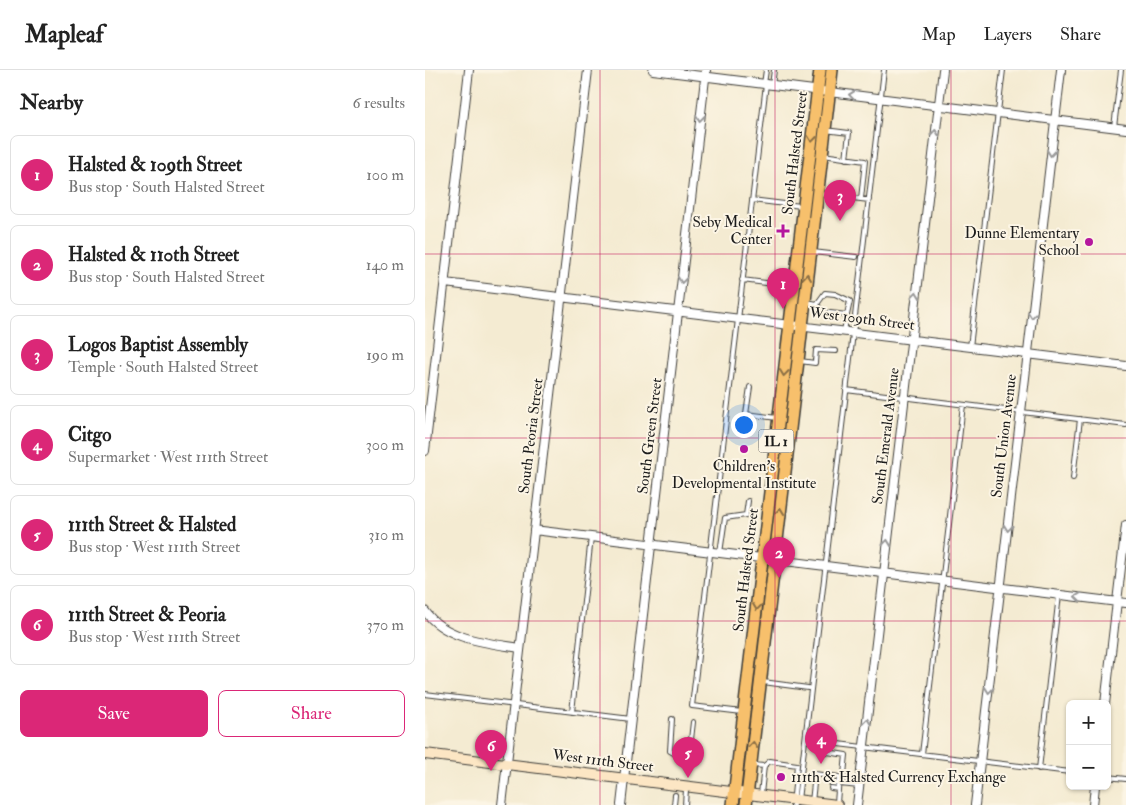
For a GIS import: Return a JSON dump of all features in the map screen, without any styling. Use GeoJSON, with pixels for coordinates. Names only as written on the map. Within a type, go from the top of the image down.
{"type":"FeatureCollection","features":[{"type":"Feature","properties":{"kind":"main road","name":"South Halsted Street"},"geometry":{"type":"LineString","coordinates":[[733,805],[744,713],[798,361],[796,325],[805,302],[825,130],[820,70]]}},
{"type":"Feature","properties":{"kind":"main road","name":"South Halsted Street"},"geometry":{"type":"LineString","coordinates":[[747,799],[760,682],[779,418],[796,325],[804,206],[823,92],[831,70]]}},
{"type":"Feature","properties":{"kind":"main road","name":"West 111th Street"},"geometry":{"type":"LineString","coordinates":[[425,754],[735,792],[747,799],[761,796],[837,805]]}},
{"type":"Feature","properties":{"kind":"street"},"geometry":{"type":"LineString","coordinates":[[425,450],[428,396],[445,283],[469,70]]}},
{"type":"Feature","properties":{"kind":"street","name":"South Peoria Street"},"geometry":{"type":"LineString","coordinates":[[502,805],[588,70]]}},
{"type":"Feature","properties":{"kind":"street"},"geometry":{"type":"LineString","coordinates":[[653,70],[705,73],[823,92],[1126,129]]}},
{"type":"Feature","properties":{"kind":"street","name":"South Emerald Avenue"},"geometry":{"type":"LineString","coordinates":[[857,805],[943,70]]}},
{"type":"Feature","properties":{"kind":"street","name":"South Union Avenue"},"geometry":{"type":"LineString","coordinates":[[975,805],[1061,70]]}},
{"type":"Feature","properties":{"kind":"street","name":"South Green Street"},"geometry":{"type":"LineString","coordinates":[[621,805],[705,73]]}},
{"type":"Feature","properties":{"kind":"street","name":"West 109th Street"},"geometry":{"type":"LineString","coordinates":[[445,283],[1126,366]]}},
{"type":"Feature","properties":{"kind":"street"},"geometry":{"type":"LineString","coordinates":[[1105,700],[1126,525]]}},
{"type":"Feature","properties":{"kind":"street"},"geometry":{"type":"LineString","coordinates":[[535,530],[1126,603]]}},
{"type":"Feature","properties":{"kind":"street"},"geometry":{"type":"LineString","coordinates":[[425,613],[446,629],[461,636],[520,648]]}},
{"type":"Feature","properties":{"kind":"street"},"geometry":{"type":"LineString","coordinates":[[1093,805],[1095,790]]}},
{"type":"Feature","properties":{"kind":"lane"},"geometry":{"type":"LineString","coordinates":[[744,713],[692,706],[767,84],[766,70]]}},
{"type":"Feature","properties":{"kind":"lane"},"geometry":{"type":"LineString","coordinates":[[767,84],[774,70]]}},
{"type":"Feature","properties":{"kind":"lane"},"geometry":{"type":"LineString","coordinates":[[801,802],[805,740],[884,70]]}},
{"type":"Feature","properties":{"kind":"lane"},"geometry":{"type":"LineString","coordinates":[[970,347],[1003,70]]}},
{"type":"Feature","properties":{"kind":"lane"},"geometry":{"type":"LineString","coordinates":[[1114,128],[1121,70]]}},
{"type":"Feature","properties":{"kind":"lane"},"geometry":{"type":"LineString","coordinates":[[825,130],[849,133],[846,159]]}},
{"type":"Feature","properties":{"kind":"lane"},"geometry":{"type":"LineString","coordinates":[[822,155],[865,161],[861,198]]}},
{"type":"Feature","properties":{"kind":"lane"},"geometry":{"type":"LineString","coordinates":[[817,193],[869,200]]}},
{"type":"Feature","properties":{"kind":"lane"},"geometry":{"type":"LineString","coordinates":[[752,200],[804,206]]}},
{"type":"Feature","properties":{"kind":"lane"},"geometry":{"type":"LineString","coordinates":[[811,251],[856,257]]}},
{"type":"Feature","properties":{"kind":"lane"},"geometry":{"type":"LineString","coordinates":[[743,280],[774,284]]}},
{"type":"Feature","properties":{"kind":"lane"},"geometry":{"type":"LineString","coordinates":[[817,304],[825,293],[835,294],[850,302],[845,331]]}},
{"type":"Feature","properties":{"kind":"lane"},"geometry":{"type":"LineString","coordinates":[[805,302],[817,304],[822,312],[847,315]]}},
{"type":"Feature","properties":{"kind":"lane"},"geometry":{"type":"LineString","coordinates":[[798,361],[815,363],[816,350],[836,351]]}},
{"type":"Feature","properties":{"kind":"lane"},"geometry":{"type":"LineString","coordinates":[[750,387],[746,414],[779,418]]}},
{"type":"Feature","properties":{"kind":"lane"},"geometry":{"type":"LineString","coordinates":[[846,390],[1126,425]]}},
{"type":"Feature","properties":{"kind":"lane"},"geometry":{"type":"LineString","coordinates":[[922,754],[963,405]]}},
{"type":"Feature","properties":{"kind":"lane"},"geometry":{"type":"LineString","coordinates":[[1073,478],[1080,419]]}},
{"type":"Feature","properties":{"kind":"lane"},"geometry":{"type":"LineString","coordinates":[[720,553],[725,518],[746,515],[748,501]]}},
{"type":"Feature","properties":{"kind":"lane"},"geometry":{"type":"LineString","coordinates":[[572,712],[591,537]]}},
{"type":"Feature","properties":{"kind":"lane"},"geometry":{"type":"LineString","coordinates":[[1039,769],[1059,595]]}},
{"type":"Feature","properties":{"kind":"lane"},"geometry":{"type":"LineString","coordinates":[[760,682],[808,688]]}},
{"type":"Feature","properties":{"kind":"lane"},"geometry":{"type":"LineString","coordinates":[[425,694],[631,720]]}},
{"type":"Feature","properties":{"kind":"lane"},"geometry":{"type":"LineString","coordinates":[[672,719],[670,751],[677,755],[689,757],[693,722]]}},
{"type":"Feature","properties":{"kind":"lane"},"geometry":{"type":"LineString","coordinates":[[805,740],[1066,772]]}},
{"type":"Feature","properties":{"kind":"lane"},"geometry":{"type":"LineString","coordinates":[[821,751],[846,755],[841,784],[838,789],[837,805]]}},
{"type":"Feature","properties":{"kind":"lane"},"geometry":{"type":"LineString","coordinates":[[761,796],[765,766],[769,761],[797,765],[801,802]]}},
{"type":"Feature","properties":{"kind":"lane"},"geometry":{"type":"LineString","coordinates":[[751,764],[765,766]]}},
{"type":"Feature","properties":{"kind":"lane"},"geometry":{"type":"LineString","coordinates":[[801,802],[814,786],[815,774],[822,775]]}},
{"type":"Feature","properties":{"kind":"lane"},"geometry":{"type":"LineString","coordinates":[[832,776],[839,777],[841,784]]}},
{"type":"Feature","properties":{"kind":"lane"},"geometry":{"type":"LineString","coordinates":[[1111,777],[1126,779]]}},
{"type":"Feature","properties":{"kind":"lane"},"geometry":{"type":"LineString","coordinates":[[814,786],[821,784],[815,780]]}},
{"type":"Feature","properties":{"kind":"lane"},"geometry":{"type":"LineString","coordinates":[[838,789],[831,785],[859,786]]}},
{"type":"Feature","properties":{"kind":"lane"},"geometry":{"type":"LineString","coordinates":[[685,805],[686,786]]}},
{"type":"Feature","properties":{"kind":"lane"},"geometry":{"type":"LineString","coordinates":[[674,805],[675,795]]}},
{"type":"Feature","properties":{"kind":"place","name":"Logos Baptist Assembly"},"geometry":{"type":"Point","coordinates":[840,221]}},
{"type":"Feature","properties":{"kind":"place","name":"Seby Medical Center"},"geometry":{"type":"Point","coordinates":[783,231]}},
{"type":"Feature","properties":{"kind":"place","name":"Dunne Elementary School"},"geometry":{"type":"Point","coordinates":[1089,242]}},
{"type":"Feature","properties":{"kind":"place","name":"Halsted & 109th Street"},"geometry":{"type":"Point","coordinates":[783,309]}},
{"type":"Feature","properties":{"kind":"place","name":"Children's Developmental Institute"},"geometry":{"type":"Point","coordinates":[744,449]}},
{"type":"Feature","properties":{"kind":"place","name":"Halsted & 110th Street"},"geometry":{"type":"Point","coordinates":[779,578]}},
{"type":"Feature","properties":{"kind":"place","name":"Citgo"},"geometry":{"type":"Point","coordinates":[821,764]}},
{"type":"Feature","properties":{"kind":"place","name":"111th Street & Peoria"},"geometry":{"type":"Point","coordinates":[491,771]}},
{"type":"Feature","properties":{"kind":"place","name":"111th & Halsted Currency Exchange"},"geometry":{"type":"Point","coordinates":[781,777]}},
{"type":"Feature","properties":{"kind":"place","name":"111th Street & Halsted"},"geometry":{"type":"Point","coordinates":[688,778]}}]}
